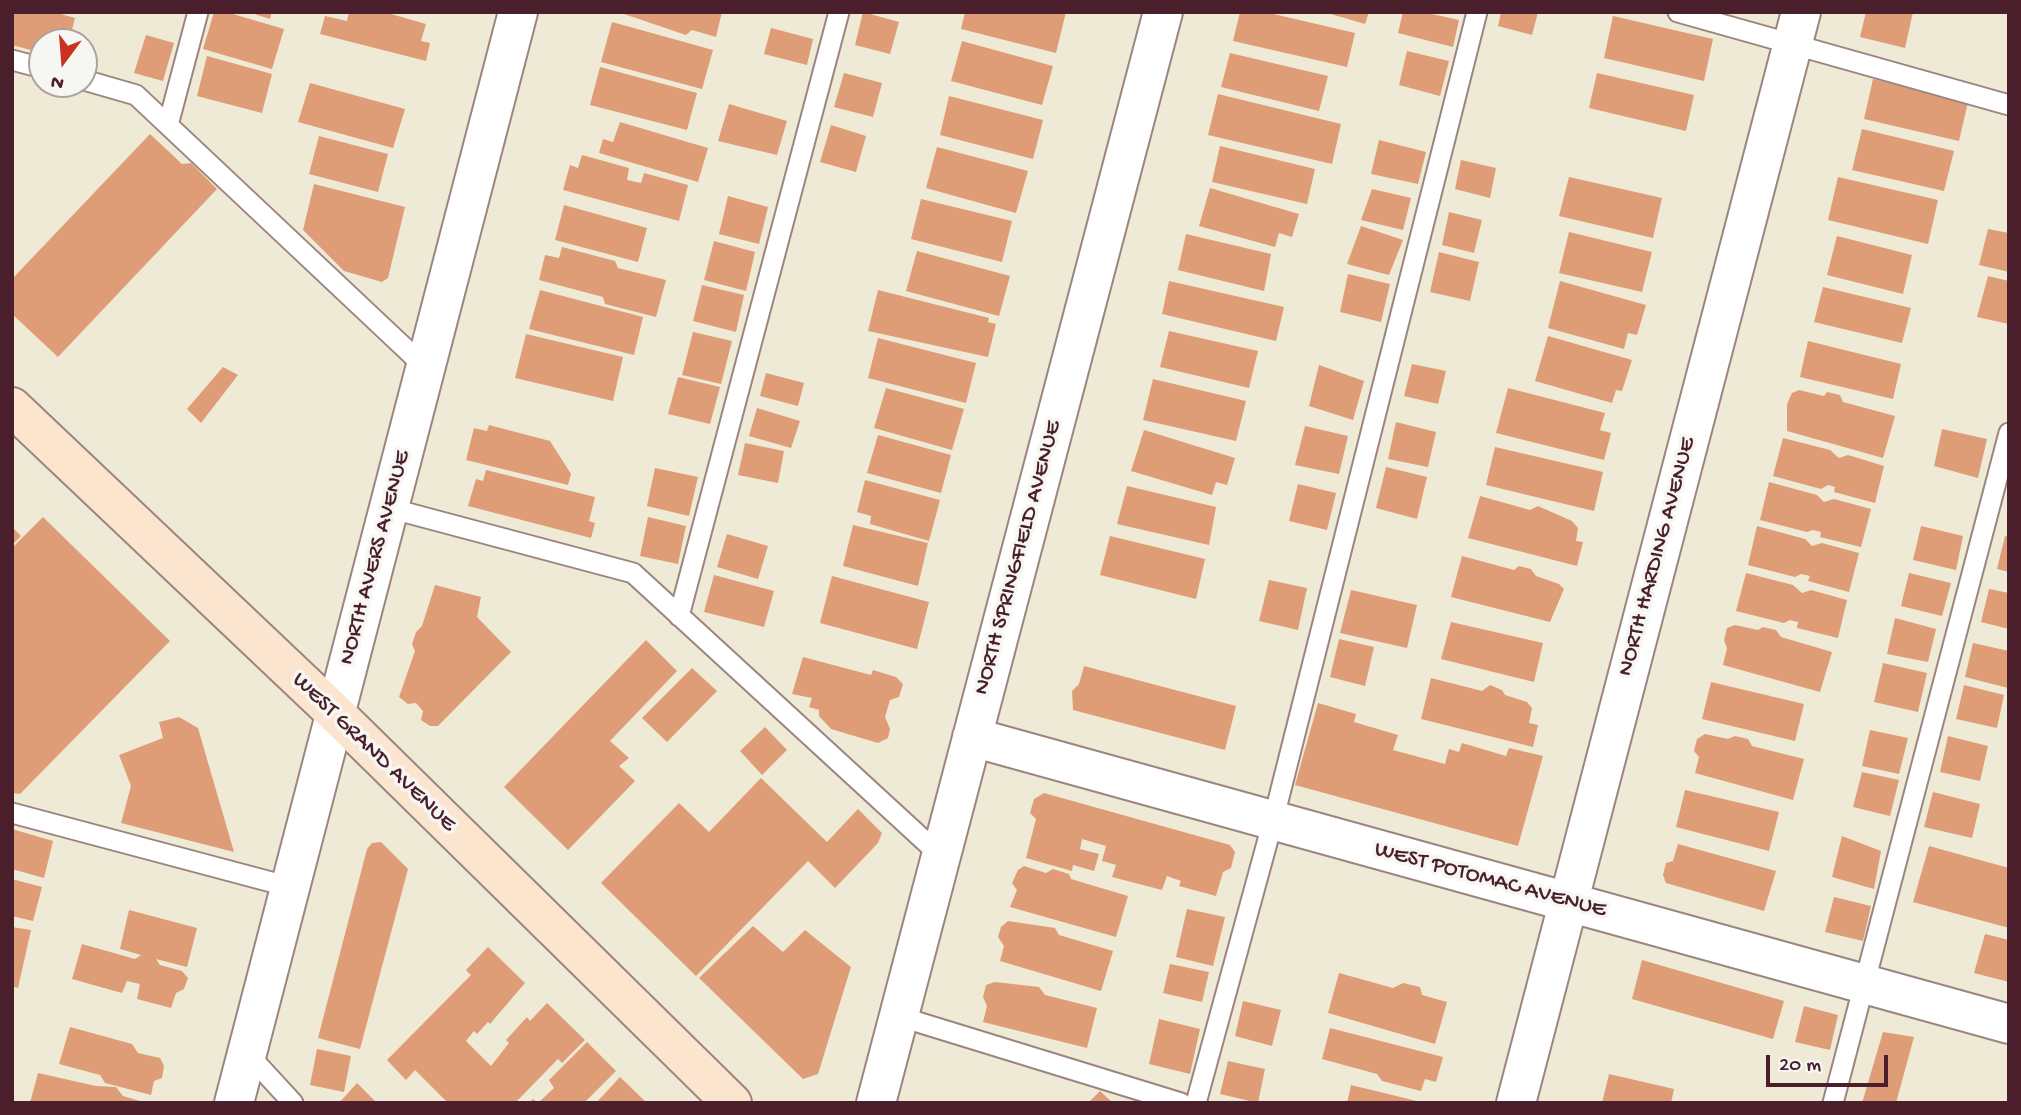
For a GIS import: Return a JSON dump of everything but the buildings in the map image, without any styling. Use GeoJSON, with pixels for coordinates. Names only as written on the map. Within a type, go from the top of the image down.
{"type":"FeatureCollection","features":[{"type":"Feature","properties":{"kind":"main road","name":"WEST GRAND AVENUE"},"geometry":{"type":"LineString","coordinates":[[12,407],[336,714],[732,1103]]}},
{"type":"Feature","properties":{"kind":"street","name":"NORTH AVERS AVENUE"},"geometry":{"type":"LineString","coordinates":[[234,1103],[519,12]]}},
{"type":"Feature","properties":{"kind":"street","name":"NORTH SPRINGFIELD AVENUE"},"geometry":{"type":"LineString","coordinates":[[876,1103],[1163,12]]}},
{"type":"Feature","properties":{"kind":"street","name":"NORTH HARDING AVENUE"},"geometry":{"type":"LineString","coordinates":[[1516,1103],[1797,28]]}},
{"type":"Feature","properties":{"kind":"street","name":"WEST POTOMAC AVENUE"},"geometry":{"type":"LineString","coordinates":[[972,737],[2009,1024]]}},
{"type":"Feature","properties":{"kind":"lane"},"geometry":{"type":"LineString","coordinates":[[168,125],[198,12]]}},
{"type":"Feature","properties":{"kind":"lane"},"geometry":{"type":"LineString","coordinates":[[679,616],[839,12]]}},
{"type":"Feature","properties":{"kind":"lane"},"geometry":{"type":"LineString","coordinates":[[1196,1103],[1273,821],[1477,12]]}},
{"type":"Feature","properties":{"kind":"lane"},"geometry":{"type":"LineString","coordinates":[[1678,12],[1797,28],[2009,105]]}},
{"type":"Feature","properties":{"kind":"lane"},"geometry":{"type":"LineString","coordinates":[[98,84],[136,95],[426,368]]}},
{"type":"Feature","properties":{"kind":"lane"},"geometry":{"type":"LineString","coordinates":[[1833,1103],[2009,433]]}},
{"type":"Feature","properties":{"kind":"lane"},"geometry":{"type":"LineString","coordinates":[[390,508],[632,573],[941,856]]}},
{"type":"Feature","properties":{"kind":"lane"},"geometry":{"type":"LineString","coordinates":[[12,813],[290,887]]}},
{"type":"Feature","properties":{"kind":"lane"},"geometry":{"type":"LineString","coordinates":[[898,1016],[1181,1103]]}},
{"type":"Feature","properties":{"kind":"lane"},"geometry":{"type":"LineString","coordinates":[[247,1053],[293,1103]]}}]}
